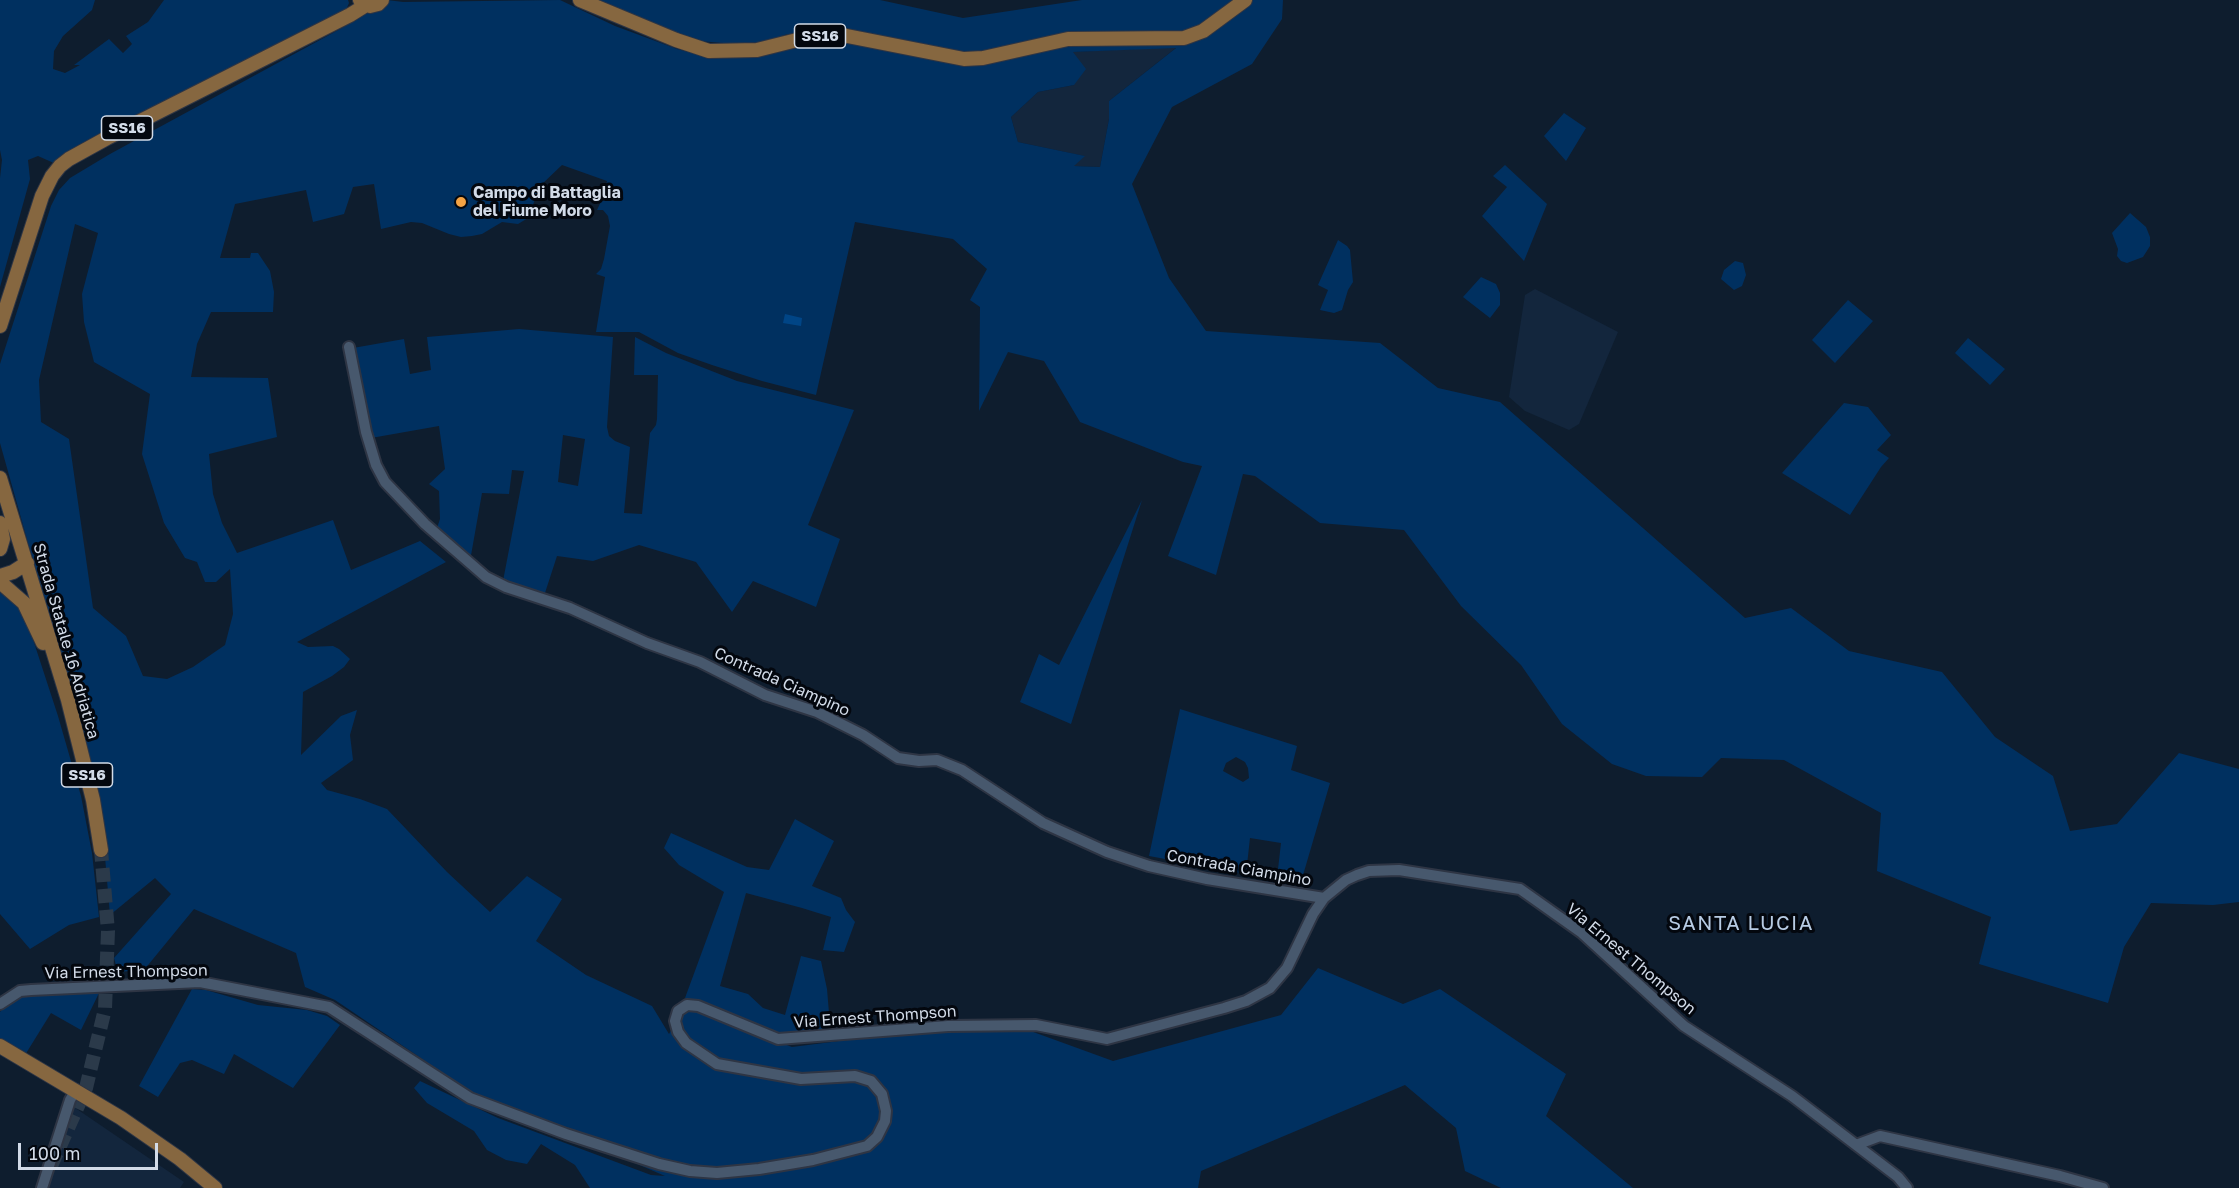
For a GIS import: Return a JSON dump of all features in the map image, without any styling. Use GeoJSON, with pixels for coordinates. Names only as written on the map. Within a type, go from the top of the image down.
{"type":"FeatureCollection","features":[{"type":"Feature","properties":{"kind":"main road","name":"SS16"},"geometry":{"type":"LineString","coordinates":[[0,326],[42,196],[60,166],[107,138],[350,15],[362,2],[374,5],[382,0]]}},
{"type":"Feature","properties":{"kind":"main road","name":"SS16"},"geometry":{"type":"LineString","coordinates":[[580,0],[657,33],[709,51],[757,50],[813,36],[842,35],[964,59],[983,58],[1068,39],[1184,39],[1203,31],[1245,0]]}},
{"type":"Feature","properties":{"kind":"main road","name":"Strada Statale 16 Adriatica"},"geometry":{"type":"LineString","coordinates":[[0,485],[27,563],[68,700],[93,800],[101,850]]}},
{"type":"Feature","properties":{"kind":"main road"},"geometry":{"type":"LineString","coordinates":[[0,523],[3,539],[0,549]]}},
{"type":"Feature","properties":{"kind":"main road"},"geometry":{"type":"LineString","coordinates":[[0,566],[27,563]]}},
{"type":"Feature","properties":{"kind":"main road"},"geometry":{"type":"LineString","coordinates":[[0,576],[13,572],[27,563]]}},
{"type":"Feature","properties":{"kind":"main road"},"geometry":{"type":"LineString","coordinates":[[0,582],[21,599],[27,608],[68,700]]}},
{"type":"Feature","properties":{"kind":"main road"},"geometry":{"type":"LineString","coordinates":[[0,1046],[121,1118],[180,1159],[215,1188]]}},
{"type":"Feature","properties":{"kind":"street","name":"Contrada Ciampino"},"geometry":{"type":"LineString","coordinates":[[349,347],[366,432],[376,465],[385,482],[424,524],[486,577],[506,588],[570,608],[647,643],[700,662],[765,695],[817,712],[863,735],[898,758],[919,761],[937,760],[962,770],[1043,822],[1107,852],[1149,866],[1207,879],[1324,898]]}},
{"type":"Feature","properties":{"kind":"street","name":"Via Ernest Thompson"},"geometry":{"type":"LineString","coordinates":[[0,1004],[21,991],[200,982],[329,1007],[470,1098],[566,1134],[659,1164],[690,1171],[728,1172],[813,1160],[867,1146],[877,1137],[885,1121],[885,1102],[877,1086],[863,1078],[844,1075],[801,1078],[717,1064],[686,1043],[678,1032],[675,1021],[678,1011],[687,1005],[698,1006],[778,1039],[925,1028],[1036,1024],[1107,1039],[1235,1005],[1270,988],[1287,968],[1313,914],[1324,898],[1346,880],[1357,875],[1369,871],[1386,870],[1520,889],[1582,933],[1684,1026],[1792,1096],[1898,1177],[1907,1188]]}},
{"type":"Feature","properties":{"kind":"street"},"geometry":{"type":"LineString","coordinates":[[42,1188],[70,1100],[76,1090]]}},
{"type":"Feature","properties":{"kind":"street"},"geometry":{"type":"LineString","coordinates":[[1856,1145],[1880,1136],[2060,1176],[2103,1188]]}},
{"type":"Feature","properties":{"kind":"shaded area"},"geometry":{"type":"Polygon","coordinates":[[[0,0],[95,0],[92,10],[63,36],[54,51],[53,69],[65,73],[80,65],[74,65],[109,39],[123,53],[132,44],[126,36],[148,22],[164,0],[348,0],[349,3],[346,10],[56,164],[38,156],[28,160],[30,179],[0,287],[2,160],[0,150],[0,0]]]}},
{"type":"Feature","properties":{"kind":"shaded area"},"geometry":{"type":"Polygon","coordinates":[[[387,0],[403,2],[560,0],[615,26],[677,49],[705,56],[796,43],[787,34],[766,42],[735,44],[699,41],[662,29],[596,0],[880,0],[963,18],[1082,0],[1283,0],[1282,19],[1252,64],[1172,107],[1132,184],[1169,278],[1206,331],[1380,343],[1438,388],[1500,402],[1745,618],[1791,608],[1849,651],[1942,672],[1995,737],[2053,776],[2070,831],[2117,824],[2179,753],[2239,769],[2239,902],[2213,905],[2151,903],[2124,947],[2108,1003],[1979,964],[1991,917],[1877,871],[1881,813],[1784,760],[1721,758],[1702,777],[1646,776],[1612,764],[1562,724],[1521,665],[1461,606],[1404,530],[1320,523],[1255,476],[1243,474],[1216,575],[1168,556],[1202,466],[1183,462],[1080,422],[1044,361],[1008,352],[979,411],[980,307],[970,300],[987,269],[953,239],[855,222],[816,395],[762,381],[678,353],[639,332],[596,332],[605,277],[596,274],[601,269],[604,259],[610,226],[608,216],[603,210],[597,210],[607,181],[562,165],[540,186],[528,218],[518,224],[502,222],[482,234],[472,236],[461,237],[422,223],[411,222],[381,229],[374,184],[353,187],[344,214],[313,222],[306,190],[235,204],[220,258],[250,258],[251,253],[258,253],[270,271],[274,292],[273,312],[211,312],[197,344],[191,377],[268,378],[277,437],[209,454],[213,494],[222,523],[237,553],[333,520],[351,570],[420,541],[446,562],[297,642],[308,647],[333,646],[350,659],[332,676],[303,692],[301,755],[341,716],[357,710],[350,735],[353,760],[321,783],[327,790],[387,809],[447,872],[490,912],[527,876],[562,899],[536,941],[586,975],[652,1006],[669,1034],[682,1012],[692,1009],[792,1047],[887,1035],[1025,1029],[1113,1061],[1281,1015],[1318,968],[1403,1004],[1440,989],[1566,1074],[1546,1116],[1633,1188],[1501,1188],[1465,1171],[1456,1128],[1405,1085],[1201,1171],[1198,1188],[590,1188],[575,1165],[541,1144],[527,1164],[506,1160],[487,1150],[474,1131],[427,1103],[414,1088],[420,1081],[498,1118],[651,1175],[665,1176],[471,1092],[335,1000],[305,987],[296,953],[194,909],[144,970],[118,972],[114,958],[171,894],[155,878],[110,915],[105,857],[92,771],[0,443],[0,364],[51,206],[59,190],[70,178],[110,154],[342,28],[387,0]],[[1176,48],[1073,52],[1086,69],[1074,85],[1038,92],[1011,117],[1018,142],[1085,156],[1074,166],[1100,167],[1109,119],[1109,101],[1176,48]],[[75,224],[39,380],[41,422],[69,439],[93,608],[126,636],[143,676],[167,679],[193,667],[225,645],[233,614],[230,569],[216,582],[205,582],[197,562],[185,558],[164,523],[142,454],[150,394],[94,362],[84,322],[82,294],[98,233],[75,224]]]}},
{"type":"Feature","properties":{"kind":"shaded area"},"geometry":{"type":"Polygon","coordinates":[[[1177,47],[1109,101],[1109,119],[1100,167],[1073,166],[1084,156],[1018,142],[1011,117],[1038,92],[1074,85],[1072,52],[1177,47]]]}},
{"type":"Feature","properties":{"kind":"shaded area"},"geometry":{"type":"Polygon","coordinates":[[[1564,113],[1586,128],[1566,161],[1544,136],[1564,113]]]}},
{"type":"Feature","properties":{"kind":"shaded area"},"geometry":{"type":"Polygon","coordinates":[[[1505,165],[1547,204],[1524,261],[1482,216],[1507,187],[1493,176],[1505,165]]]}},
{"type":"Feature","properties":{"kind":"shaded area"},"geometry":{"type":"Polygon","coordinates":[[[2130,213],[2146,227],[2150,237],[2150,246],[2143,257],[2127,263],[2121,261],[2117,256],[2118,249],[2112,233],[2130,213]]]}},
{"type":"Feature","properties":{"kind":"shaded area"},"geometry":{"type":"Polygon","coordinates":[[[1338,240],[1350,250],[1353,282],[1342,310],[1334,313],[1320,310],[1328,290],[1318,285],[1338,240]]]}},
{"type":"Feature","properties":{"kind":"shaded area"},"geometry":{"type":"Polygon","coordinates":[[[1735,261],[1743,263],[1746,275],[1742,286],[1734,290],[1721,279],[1724,270],[1735,261]]]}},
{"type":"Feature","properties":{"kind":"shaded area"},"geometry":{"type":"Polygon","coordinates":[[[1481,277],[1496,284],[1500,293],[1500,305],[1490,318],[1463,297],[1481,277]]]}},
{"type":"Feature","properties":{"kind":"shaded area"},"geometry":{"type":"Polygon","coordinates":[[[1535,289],[1618,332],[1579,424],[1569,430],[1525,411],[1509,397],[1525,295],[1535,289]]]}},
{"type":"Feature","properties":{"kind":"shaded area"},"geometry":{"type":"Polygon","coordinates":[[[1848,300],[1873,321],[1835,363],[1812,340],[1848,300]]]}},
{"type":"Feature","properties":{"kind":"shaded area"},"geometry":{"type":"Polygon","coordinates":[[[785,314],[802,318],[801,326],[783,323],[785,314]]]}},
{"type":"Feature","properties":{"kind":"shaded area"},"geometry":{"type":"Polygon","coordinates":[[[519,329],[613,337],[607,427],[609,436],[630,447],[624,513],[642,514],[650,433],[657,419],[658,375],[634,375],[635,337],[666,353],[737,381],[854,410],[808,525],[840,539],[816,607],[753,581],[732,612],[696,562],[639,545],[593,561],[557,556],[544,596],[503,581],[524,471],[512,470],[509,494],[482,493],[470,561],[436,531],[440,519],[439,491],[429,484],[445,469],[439,426],[371,438],[353,348],[404,339],[410,374],[431,370],[427,337],[519,329]],[[563,435],[558,482],[578,486],[585,439],[563,435]]]}},
{"type":"Feature","properties":{"kind":"shaded area"},"geometry":{"type":"Polygon","coordinates":[[[1968,338],[2005,369],[1990,385],[1955,353],[1968,338]]]}},
{"type":"Feature","properties":{"kind":"shaded area"},"geometry":{"type":"Polygon","coordinates":[[[1844,403],[1868,407],[1891,435],[1877,450],[1889,458],[1850,515],[1782,473],[1844,403]]]}},
{"type":"Feature","properties":{"kind":"shaded area"},"geometry":{"type":"Polygon","coordinates":[[[1142,500],[1071,724],[1020,702],[1039,654],[1059,665],[1142,500]]]}},
{"type":"Feature","properties":{"kind":"shaded area"},"geometry":{"type":"Polygon","coordinates":[[[0,590],[15,602],[26,618],[58,716],[81,796],[92,853],[99,917],[69,925],[30,949],[0,914],[0,590]]]}},
{"type":"Feature","properties":{"kind":"shaded area"},"geometry":{"type":"Polygon","coordinates":[[[1180,709],[1297,746],[1291,770],[1330,783],[1301,882],[1277,878],[1281,843],[1250,838],[1246,874],[1149,856],[1180,709]],[[1236,757],[1226,763],[1223,771],[1243,782],[1249,778],[1245,762],[1236,757]]]}},
{"type":"Feature","properties":{"kind":"shaded area"},"geometry":{"type":"Polygon","coordinates":[[[795,819],[834,841],[812,886],[841,898],[855,922],[844,952],[823,950],[831,917],[746,893],[720,986],[748,994],[763,1008],[785,1015],[801,956],[821,961],[827,989],[829,1013],[825,1031],[775,1035],[685,998],[724,892],[679,865],[664,848],[671,833],[747,867],[769,870],[795,819]]]}},
{"type":"Feature","properties":{"kind":"shaded area"},"geometry":{"type":"Polygon","coordinates":[[[192,989],[206,990],[258,1005],[307,1010],[327,1016],[340,1025],[293,1088],[234,1054],[224,1074],[192,1060],[180,1063],[158,1097],[139,1086],[192,989]]]}},
{"type":"Feature","properties":{"kind":"shaded area"},"geometry":{"type":"Polygon","coordinates":[[[99,993],[81,1030],[51,1013],[25,1055],[0,1039],[0,1012],[7,1003],[18,997],[99,993]]]}},
{"type":"Feature","properties":{"kind":"shaded area"},"geometry":{"type":"Polygon","coordinates":[[[65,1101],[184,1182],[180,1188],[36,1188],[65,1101]]]}},
{"type":"Feature","properties":{"kind":"tunnel"},"geometry":{"type":"LineString","coordinates":[[51,1166],[86,1088],[105,1009],[108,931],[101,850]]}},
{"type":"Feature","properties":{"kind":"place","name":"Campo di Battaglia del Fiume Moro"},"geometry":{"type":"Point","coordinates":[461,202]}},
{"type":"Feature","properties":{"kind":"district","name":"SANTA LUCIA"},"geometry":{"type":"Point","coordinates":[1741,924]}}]}
